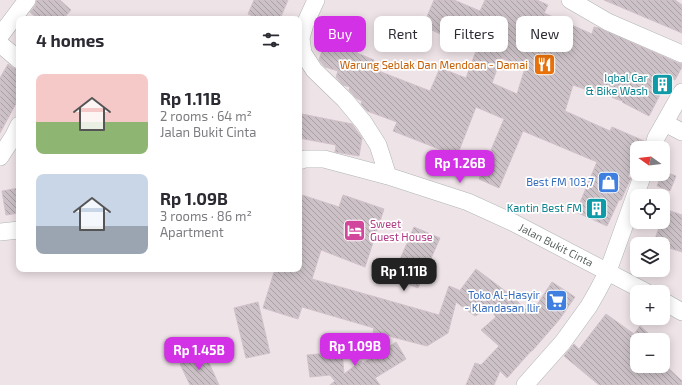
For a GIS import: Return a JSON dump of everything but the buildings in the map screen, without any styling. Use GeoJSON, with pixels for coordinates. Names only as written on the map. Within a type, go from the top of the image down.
{"type":"FeatureCollection","features":[{"type":"Feature","properties":{"kind":"street"},"geometry":{"type":"LineString","coordinates":[[0,36],[27,0]]}},
{"type":"Feature","properties":{"kind":"street"},"geometry":{"type":"LineString","coordinates":[[302,34],[316,0]]}},
{"type":"Feature","properties":{"kind":"street"},"geometry":{"type":"LineString","coordinates":[[570,0],[586,4],[608,22],[682,54]]}},
{"type":"Feature","properties":{"kind":"street"},"geometry":{"type":"LineString","coordinates":[[0,44],[16,57]]}},
{"type":"Feature","properties":{"kind":"street"},"geometry":{"type":"LineString","coordinates":[[302,46],[303,53],[314,70],[345,100],[364,123],[378,145],[388,176]]}},
{"type":"Feature","properties":{"kind":"street"},"geometry":{"type":"LineString","coordinates":[[655,141],[682,92]]}},
{"type":"Feature","properties":{"kind":"street"},"geometry":{"type":"LineString","coordinates":[[666,123],[682,132]]}},
{"type":"Feature","properties":{"kind":"street"},"geometry":{"type":"LineString","coordinates":[[0,157],[16,131]]}},
{"type":"Feature","properties":{"kind":"street","name":"Jalan Bukit Cinta"},"geometry":{"type":"LineString","coordinates":[[302,160],[324,159],[388,176],[468,202],[514,223],[633,285]]}},
{"type":"Feature","properties":{"kind":"street"},"geometry":{"type":"LineString","coordinates":[[525,385],[567,336],[589,306],[608,271],[640,181]]}},
{"type":"Feature","properties":{"kind":"street"},"geometry":{"type":"LineString","coordinates":[[0,232],[16,230]]}},
{"type":"Feature","properties":{"kind":"street"},"geometry":{"type":"LineString","coordinates":[[670,305],[682,312]]}},
{"type":"Feature","properties":{"kind":"place","name":"Warung Seblak Dan Mendoan - Damai"},"geometry":{"type":"Point","coordinates":[544,65]}},
{"type":"Feature","properties":{"kind":"place","name":"Iqbal Car & Bike Wash"},"geometry":{"type":"Point","coordinates":[663,84]}},
{"type":"Feature","properties":{"kind":"place","name":"Best FM 103,7"},"geometry":{"type":"Point","coordinates":[609,182]}},
{"type":"Feature","properties":{"kind":"place","name":"Kantin Best FM"},"geometry":{"type":"Point","coordinates":[597,208]}},
{"type":"Feature","properties":{"kind":"place","name":"Sweet Guest House"},"geometry":{"type":"Point","coordinates":[354,230]}},
{"type":"Feature","properties":{"kind":"place","name":"Toko Al-Hasyir - Klandasan Ilir"},"geometry":{"type":"Point","coordinates":[556,301]}}]}
